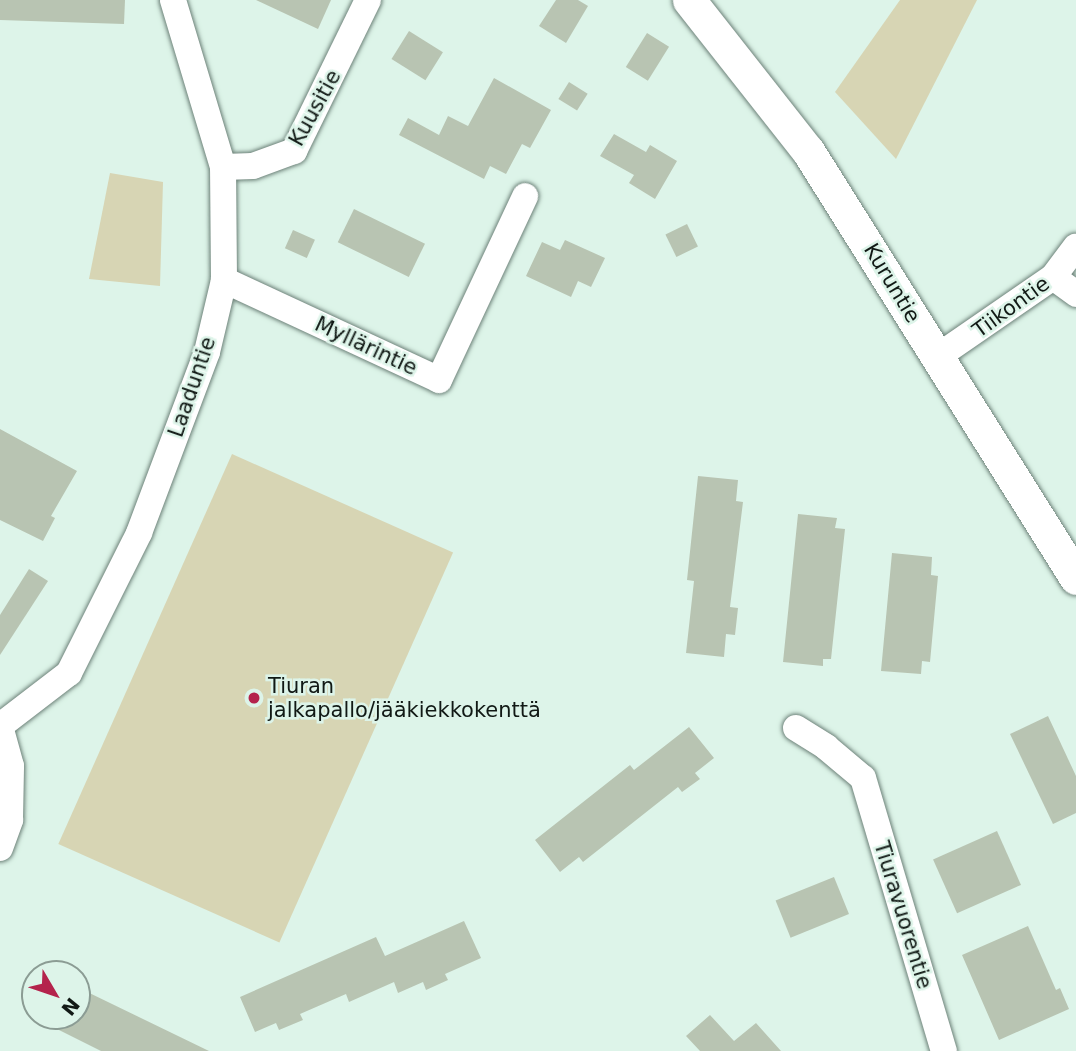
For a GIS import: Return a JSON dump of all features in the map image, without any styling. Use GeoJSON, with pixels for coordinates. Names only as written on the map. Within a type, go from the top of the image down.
{"type":"FeatureCollection","features":[{"type":"Feature","properties":{"kind":"main road","name":"Kuruntie"},"geometry":{"type":"LineString","coordinates":[[689,0],[808,150],[1076,578]]}},
{"type":"Feature","properties":{"kind":"street","name":"Laaduntie"},"geometry":{"type":"LineString","coordinates":[[0,848],[10,820],[11,766],[0,726],[69,673],[139,533],[207,352],[224,280],[223,167],[173,0]]}},
{"type":"Feature","properties":{"kind":"street","name":"Kuusitie"},"geometry":{"type":"LineString","coordinates":[[223,167],[253,166],[294,151],[368,0]]}},
{"type":"Feature","properties":{"kind":"street","name":"Myllärintie"},"geometry":{"type":"LineString","coordinates":[[224,280],[439,380],[525,196]]}},
{"type":"Feature","properties":{"kind":"street","name":"Tiikontie"},"geometry":{"type":"LineString","coordinates":[[937,357],[1053,278],[1076,247]]}},
{"type":"Feature","properties":{"kind":"street"},"geometry":{"type":"LineString","coordinates":[[1053,278],[1076,294]]}},
{"type":"Feature","properties":{"kind":"street","name":"Tiuravuorentie"},"geometry":{"type":"LineString","coordinates":[[796,728],[826,747],[863,778],[944,1051]]}},
{"type":"Feature","properties":{"kind":"shaded area"},"geometry":{"type":"Polygon","coordinates":[[[900,0],[977,0],[896,159],[835,92],[900,0]]]}},
{"type":"Feature","properties":{"kind":"shaded area"},"geometry":{"type":"Polygon","coordinates":[[[110,173],[163,182],[160,286],[89,279],[110,173]]]}},
{"type":"Feature","properties":{"kind":"shaded area","name":"Tiuran jalkapallo/jääkiekkokenttä"},"geometry":{"type":"Polygon","coordinates":[[[232,454],[453,552],[279,943],[58,844],[232,454]]]}},
{"type":"Feature","properties":{"kind":"building"},"geometry":{"type":"Polygon","coordinates":[[[0,0],[125,0],[124,24],[0,20],[0,0]]]}},
{"type":"Feature","properties":{"kind":"building"},"geometry":{"type":"Polygon","coordinates":[[[256,0],[331,0],[318,29],[256,0]]]}},
{"type":"Feature","properties":{"kind":"building"},"geometry":{"type":"Polygon","coordinates":[[[556,0],[578,0],[588,6],[566,43],[539,26],[556,0]]]}},
{"type":"Feature","properties":{"kind":"building"},"geometry":{"type":"Polygon","coordinates":[[[409,31],[443,52],[425,80],[392,59],[409,31]]]}},
{"type":"Feature","properties":{"kind":"building"},"geometry":{"type":"Polygon","coordinates":[[[647,33],[669,47],[648,81],[626,67],[647,33]]]}},
{"type":"Feature","properties":{"kind":"building"},"geometry":{"type":"Polygon","coordinates":[[[494,78],[551,110],[530,148],[522,144],[506,174],[490,166],[484,179],[399,135],[408,118],[439,135],[448,116],[468,126],[494,78]]]}},
{"type":"Feature","properties":{"kind":"building"},"geometry":{"type":"Polygon","coordinates":[[[569,82],[588,94],[577,111],[558,99],[569,82]]]}},
{"type":"Feature","properties":{"kind":"building"},"geometry":{"type":"Polygon","coordinates":[[[614,134],[646,152],[650,145],[677,161],[655,199],[629,183],[634,175],[600,156],[614,134]]]}},
{"type":"Feature","properties":{"kind":"building"},"geometry":{"type":"Polygon","coordinates":[[[354,209],[425,244],[409,277],[338,242],[354,209]]]}},
{"type":"Feature","properties":{"kind":"building"},"geometry":{"type":"Polygon","coordinates":[[[687,224],[698,246],[676,257],[665,235],[687,224]]]}},
{"type":"Feature","properties":{"kind":"building"},"geometry":{"type":"Polygon","coordinates":[[[293,230],[315,240],[307,258],[285,248],[293,230]]]}},
{"type":"Feature","properties":{"kind":"building"},"geometry":{"type":"Polygon","coordinates":[[[565,240],[605,258],[591,287],[578,281],[571,297],[526,276],[542,242],[560,250],[565,240]]]}},
{"type":"Feature","properties":{"kind":"building"},"geometry":{"type":"Polygon","coordinates":[[[0,429],[77,471],[51,516],[55,518],[43,541],[0,520],[0,429]]]}},
{"type":"Feature","properties":{"kind":"building"},"geometry":{"type":"Polygon","coordinates":[[[698,476],[738,480],[736,501],[743,502],[730,607],[738,608],[735,635],[726,634],[724,657],[686,653],[694,581],[687,580],[698,476]]]}},
{"type":"Feature","properties":{"kind":"building"},"geometry":{"type":"Polygon","coordinates":[[[798,514],[837,518],[835,528],[845,529],[831,659],[823,659],[823,666],[783,662],[798,514]]]}},
{"type":"Feature","properties":{"kind":"building"},"geometry":{"type":"Polygon","coordinates":[[[892,553],[932,557],[931,575],[938,576],[930,662],[922,661],[921,674],[881,671],[892,553]]]}},
{"type":"Feature","properties":{"kind":"building"},"geometry":{"type":"Polygon","coordinates":[[[29,569],[48,581],[0,655],[0,615],[29,569]]]}},
{"type":"Feature","properties":{"kind":"building"},"geometry":{"type":"Polygon","coordinates":[[[1048,716],[1076,776],[1076,813],[1053,824],[1010,734],[1048,716]]]}},
{"type":"Feature","properties":{"kind":"building"},"geometry":{"type":"Polygon","coordinates":[[[689,727],[714,758],[695,773],[700,779],[682,792],[678,787],[583,862],[579,857],[560,872],[535,840],[630,765],[634,770],[689,727]]]}},
{"type":"Feature","properties":{"kind":"building"},"geometry":{"type":"Polygon","coordinates":[[[997,831],[1021,885],[957,913],[933,859],[997,831]]]}},
{"type":"Feature","properties":{"kind":"building"},"geometry":{"type":"Polygon","coordinates":[[[834,877],[849,914],[791,938],[776,901],[834,877]]]}},
{"type":"Feature","properties":{"kind":"building"},"geometry":{"type":"Polygon","coordinates":[[[464,921],[481,958],[445,974],[448,980],[426,990],[423,982],[398,993],[394,982],[349,1002],[346,994],[300,1014],[303,1020],[279,1030],[276,1023],[255,1032],[240,997],[376,937],[385,956],[464,921]]]}},
{"type":"Feature","properties":{"kind":"building"},"geometry":{"type":"Polygon","coordinates":[[[1028,926],[1056,990],[1060,988],[1069,1009],[999,1040],[962,955],[1028,926]]]}},
{"type":"Feature","properties":{"kind":"building"},"geometry":{"type":"Polygon","coordinates":[[[91,994],[209,1051],[101,1051],[59,1030],[91,1030],[91,994]]]}},
{"type":"Feature","properties":{"kind":"building"},"geometry":{"type":"Polygon","coordinates":[[[710,1015],[734,1041],[756,1023],[781,1051],[700,1051],[686,1036],[710,1015]]]}},
{"type":"Feature","properties":{"kind":"place","name":"Tiuran jalkapallo/jääkiekkokenttä"},"geometry":{"type":"Point","coordinates":[254,698]}}]}
